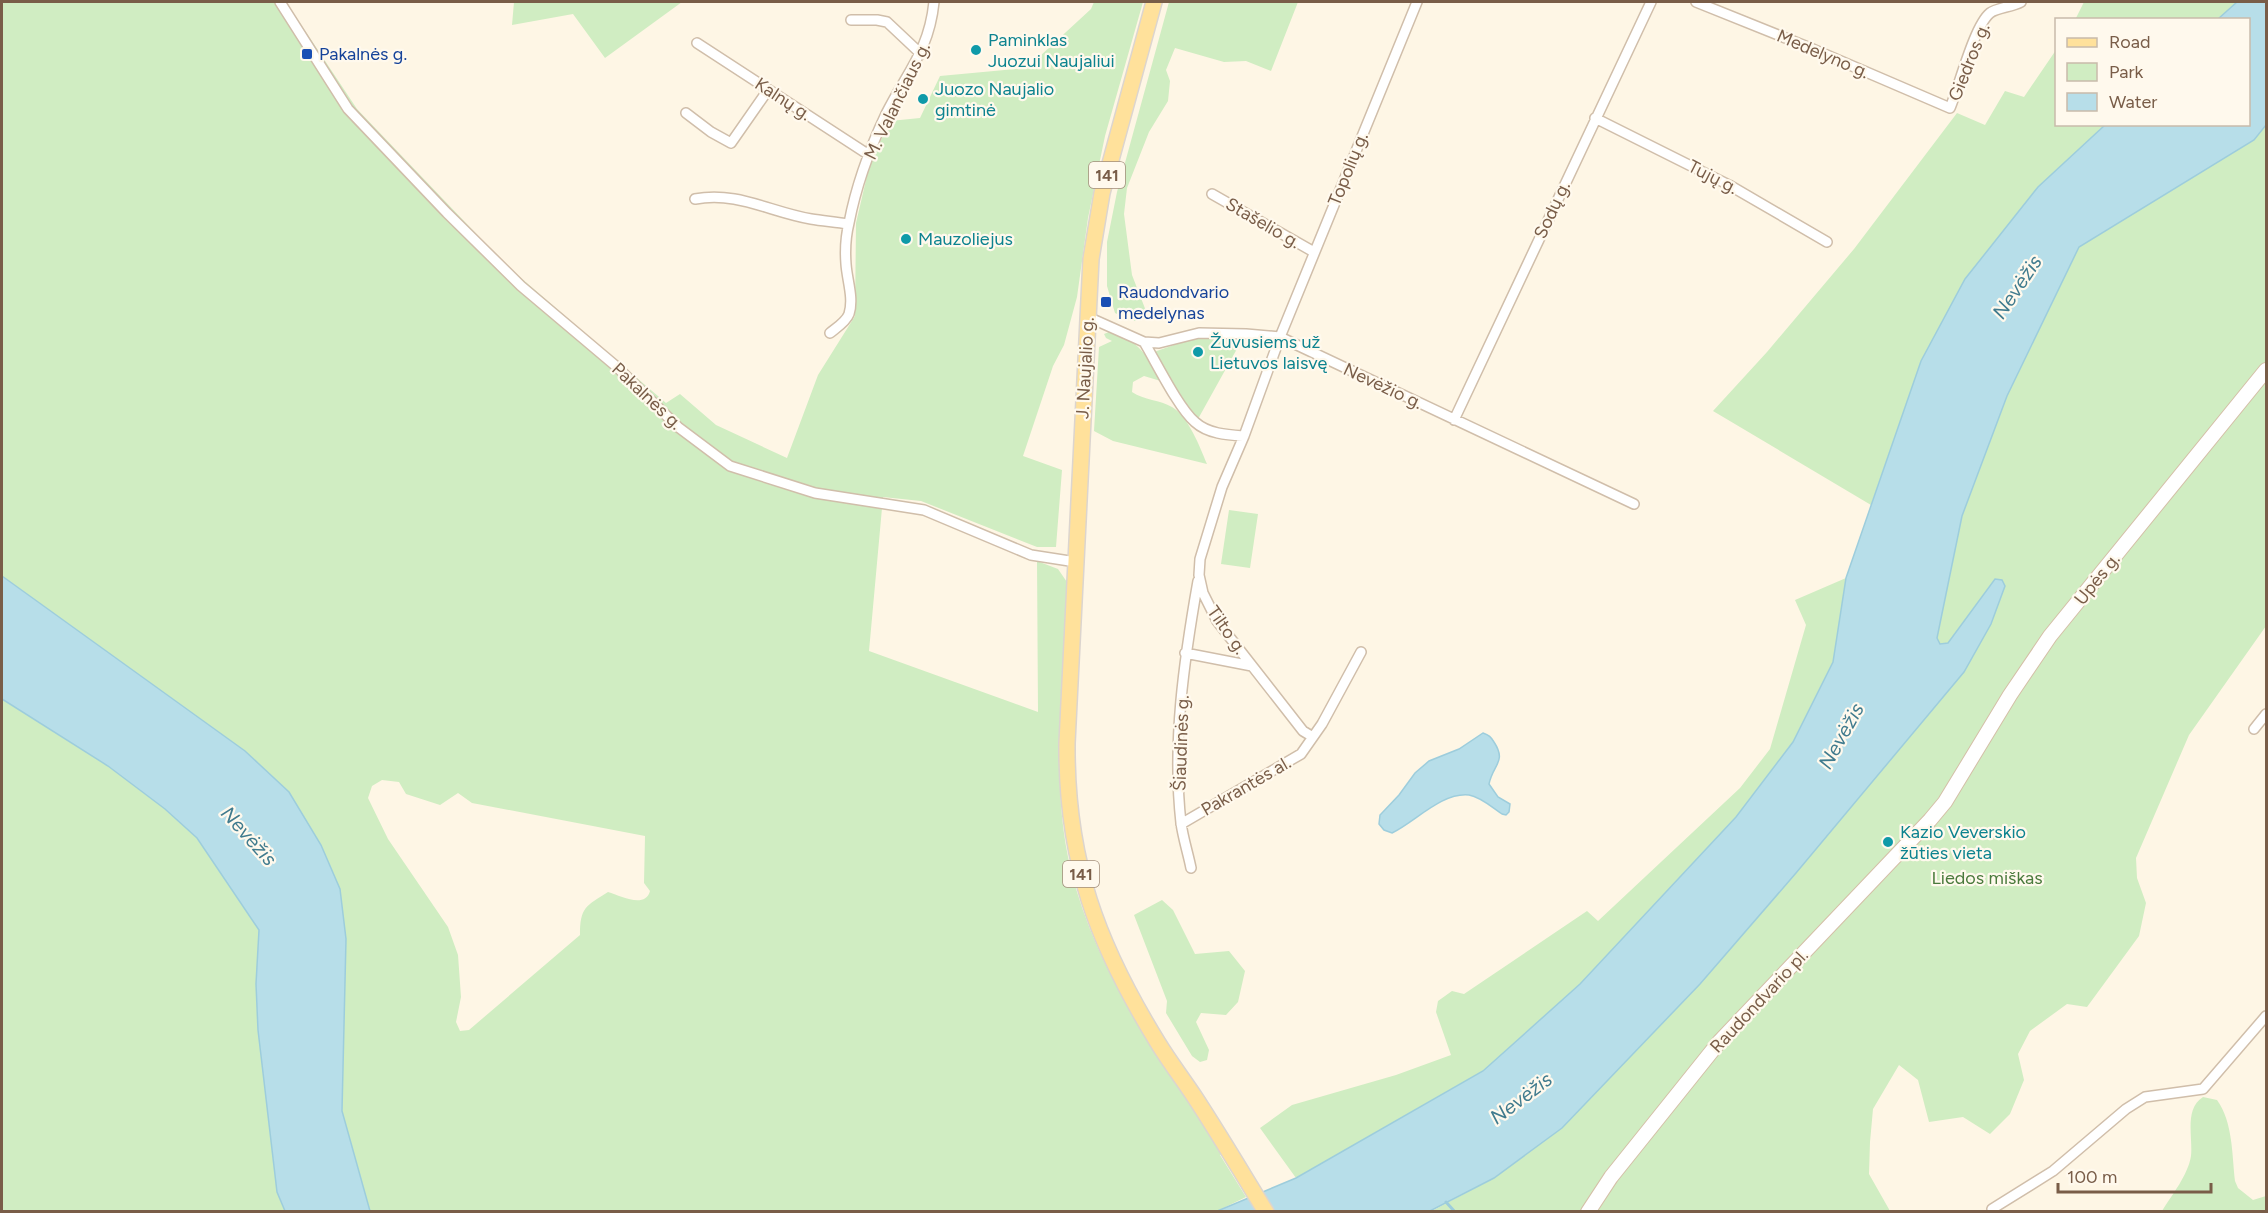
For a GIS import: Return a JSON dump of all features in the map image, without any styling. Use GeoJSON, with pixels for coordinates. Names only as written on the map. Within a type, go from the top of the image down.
{"type":"FeatureCollection","features":[{"type":"Feature","properties":{"kind":"main road","name":"J. Naujalio g."},"geometry":{"type":"LineString","coordinates":[[1076,562],[1091,259],[1097,216],[1154,2]]}},
{"type":"Feature","properties":{"kind":"main road","name":"Upės g."},"geometry":{"type":"LineString","coordinates":[[1945,802],[2010,695],[2050,636],[2266,370]]}},
{"type":"Feature","properties":{"kind":"main road","name":"141"},"geometry":{"type":"LineString","coordinates":[[1076,562],[1067,774],[1069,809],[1079,869],[1097,928],[1119,976],[1159,1044],[1266,1212]]}},
{"type":"Feature","properties":{"kind":"main road","name":"Raudondvario pl."},"geometry":{"type":"LineString","coordinates":[[1587,1212],[1611,1177],[1720,1041],[1945,802]]}},
{"type":"Feature","properties":{"kind":"street","name":"Pakalnės g."},"geometry":{"type":"LineString","coordinates":[[280,2],[348,109],[447,213],[521,286],[617,368],[678,427],[730,466],[814,493],[924,510],[1031,555],[1076,562]]}},
{"type":"Feature","properties":{"kind":"street","name":"M. Valančiaus g."},"geometry":{"type":"LineString","coordinates":[[830,333],[849,315],[850,294],[846,263],[848,224],[869,155],[886,114],[921,54],[932,23],[934,2]]}},
{"type":"Feature","properties":{"kind":"street","name":"Topolių g."},"geometry":{"type":"LineString","coordinates":[[1280,337],[1417,2]]}},
{"type":"Feature","properties":{"kind":"street","name":"Sodų g."},"geometry":{"type":"LineString","coordinates":[[1454,420],[1651,2]]}},
{"type":"Feature","properties":{"kind":"street","name":"Medelyno g."},"geometry":{"type":"LineString","coordinates":[[1696,2],[1950,108]]}},
{"type":"Feature","properties":{"kind":"street","name":"Giedros g."},"geometry":{"type":"LineString","coordinates":[[1950,108],[1972,48],[1990,13],[2021,2]]}},
{"type":"Feature","properties":{"kind":"street"},"geometry":{"type":"LineString","coordinates":[[851,21],[887,22],[921,54]]}},
{"type":"Feature","properties":{"kind":"street","name":"Kalnų g."},"geometry":{"type":"LineString","coordinates":[[697,43],[869,155]]}},
{"type":"Feature","properties":{"kind":"street"},"geometry":{"type":"LineString","coordinates":[[686,114],[731,143],[768,90]]}},
{"type":"Feature","properties":{"kind":"street","name":"Tujų g."},"geometry":{"type":"LineString","coordinates":[[1595,118],[1729,185],[1827,242]]}},
{"type":"Feature","properties":{"kind":"street","name":"Stašelio g."},"geometry":{"type":"LineString","coordinates":[[1212,194],[1314,252]]}},
{"type":"Feature","properties":{"kind":"street"},"geometry":{"type":"LineString","coordinates":[[695,199],[713,195],[733,197],[810,219],[848,224]]}},
{"type":"Feature","properties":{"kind":"street","name":"Nevėžio g."},"geometry":{"type":"LineString","coordinates":[[1088,317],[1144,342],[1159,343],[1199,333],[1280,337],[1634,504]]}},
{"type":"Feature","properties":{"kind":"street","name":"Tilto g."},"geometry":{"type":"LineString","coordinates":[[1280,337],[1244,436],[1222,487],[1206,536],[1200,559],[1199,575],[1203,593],[1217,621],[1303,730],[1313,737]]}},
{"type":"Feature","properties":{"kind":"street"},"geometry":{"type":"LineString","coordinates":[[1144,342],[1194,422],[1216,433],[1244,436]]}},
{"type":"Feature","properties":{"kind":"street","name":"Šiaudinės g."},"geometry":{"type":"LineString","coordinates":[[1191,868],[1181,824],[1178,764],[1185,653],[1199,575]]}},
{"type":"Feature","properties":{"kind":"street","name":"Pakrantės al."},"geometry":{"type":"LineString","coordinates":[[1181,824],[1301,754],[1361,652]]}},
{"type":"Feature","properties":{"kind":"street"},"geometry":{"type":"LineString","coordinates":[[1185,653],[1252,666]]}},
{"type":"Feature","properties":{"kind":"street"},"geometry":{"type":"LineString","coordinates":[[2254,729],[2266,714]]}},
{"type":"Feature","properties":{"kind":"street"},"geometry":{"type":"LineString","coordinates":[[1992,1209],[2053,1171],[2126,1109],[2145,1097],[2203,1089],[2266,1016]]}},
{"type":"Feature","properties":{"kind":"green space"},"geometry":{"type":"Polygon","coordinates":[[[2,2],[286,2],[357,109],[506,265],[666,403],[680,394],[716,425],[787,458],[818,375],[855,316],[856,223],[870,163],[890,121],[920,118],[940,76],[1027,68],[1091,9],[1094,2],[1143,2],[1105,136],[1088,218],[1077,297],[1064,345],[1053,366],[1023,456],[1062,470],[1056,547],[1037,547],[921,501],[883,497],[869,651],[1038,712],[1037,561],[1058,569],[1069,585],[1059,765],[1064,836],[1071,870],[1097,946],[1134,1018],[1223,1153],[1220,1155],[1246,1197],[1215,1212],[370,1211],[342,1111],[346,939],[289,792],[245,751],[2,576],[2,2]],[[382,780],[372,786],[368,798],[388,839],[448,927],[458,955],[461,997],[456,1022],[460,1031],[469,1030],[580,935],[583,913],[594,901],[608,892],[638,900],[647,896],[650,891],[644,883],[645,836],[472,803],[458,793],[440,805],[406,794],[399,782],[382,780]]]}},
{"type":"Feature","properties":{"kind":"green space"},"geometry":{"type":"Polygon","coordinates":[[[514,2],[682,2],[605,58],[573,14],[512,25],[514,2]]]}},
{"type":"Feature","properties":{"kind":"green space"},"geometry":{"type":"Polygon","coordinates":[[[1169,2],[1298,2],[1271,71],[1246,61],[1224,62],[1175,48],[1166,70],[1170,81],[1168,101],[1149,132],[1127,188],[1124,214],[1132,275],[1146,311],[1140,321],[1131,321],[1115,313],[1107,286],[1107,242],[1117,192],[1169,2]]]}},
{"type":"Feature","properties":{"kind":"green space"},"geometry":{"type":"Polygon","coordinates":[[[2084,2],[2237,2],[2219,18],[2076,18],[2084,2]]]}},
{"type":"Feature","properties":{"kind":"green space"},"geometry":{"type":"Polygon","coordinates":[[[2055,51],[2055,126],[2104,126],[2038,187],[1921,361],[1871,505],[1713,411],[1767,352],[1854,249],[1957,113],[1985,125],[2005,91],[2024,97],[2055,51]]]}},
{"type":"Feature","properties":{"kind":"green space","name":"Liedos miškas"},"geometry":{"type":"Polygon","coordinates":[[[2266,125],[2266,626],[2189,735],[2136,858],[2137,878],[2146,903],[2139,936],[2087,1007],[2067,1004],[2030,1031],[2018,1054],[2024,1080],[2010,1114],[1990,1134],[1963,1117],[1929,1122],[1918,1080],[1899,1065],[1873,1109],[1870,1142],[1869,1174],[1890,1211],[1430,1212],[1494,1178],[1562,1128],[1700,984],[1964,672],[1995,579],[1948,643],[1940,644],[1937,638],[1962,516],[2007,396],[2079,247],[2254,140],[2266,125]]]}},
{"type":"Feature","properties":{"kind":"green space"},"geometry":{"type":"Polygon","coordinates":[[[1109,332],[1128,339],[1142,351],[1164,382],[1144,376],[1133,382],[1132,392],[1178,411],[1193,432],[1207,464],[1113,441],[1094,431],[1099,347],[1112,341],[1104,334],[1109,332]]]}},
{"type":"Feature","properties":{"kind":"green space"},"geometry":{"type":"Polygon","coordinates":[[[1243,338],[1198,419],[1191,412],[1154,352],[1191,339],[1243,338]]]}},
{"type":"Feature","properties":{"kind":"green space"},"geometry":{"type":"Polygon","coordinates":[[[1229,510],[1258,514],[1250,568],[1221,564],[1229,510]]]}},
{"type":"Feature","properties":{"kind":"green space"},"geometry":{"type":"Polygon","coordinates":[[[1846,578],[1833,662],[1793,742],[1736,817],[1580,984],[1483,1071],[1296,1178],[1260,1128],[1292,1105],[1396,1075],[1451,1055],[1436,1012],[1438,1001],[1452,991],[1464,994],[1587,911],[1598,921],[1740,788],[1770,749],[1806,625],[1795,600],[1846,578]]]}},
{"type":"Feature","properties":{"kind":"green space"},"geometry":{"type":"Polygon","coordinates":[[[2,699],[108,766],[165,809],[197,838],[259,930],[256,984],[258,1030],[277,1192],[285,1211],[2,1211],[2,699]]]}},
{"type":"Feature","properties":{"kind":"green space"},"geometry":{"type":"Polygon","coordinates":[[[1162,900],[1173,910],[1195,954],[1229,951],[1245,971],[1238,1002],[1226,1015],[1201,1013],[1196,1022],[1209,1050],[1207,1060],[1200,1062],[1192,1056],[1166,1013],[1167,1001],[1134,915],[1162,900]]]}},
{"type":"Feature","properties":{"kind":"green space"},"geometry":{"type":"Polygon","coordinates":[[[2203,1097],[2217,1100],[2226,1118],[2238,1188],[2253,1200],[2266,1196],[2266,1211],[2162,1211],[2187,1170],[2191,1156],[2191,1116],[2197,1102],[2203,1097]]]}},
{"type":"Feature","properties":{"kind":"water","name":"Nevėžis"},"geometry":{"type":"Polygon","coordinates":[[[2237,2],[2266,2],[2266,125],[2254,140],[2079,247],[2007,396],[1962,516],[1937,638],[1940,644],[1948,643],[1995,579],[2002,580],[2005,586],[1991,624],[1964,672],[1796,873],[1700,984],[1562,1128],[1494,1178],[1430,1211],[1215,1212],[1296,1178],[1483,1071],[1580,984],[1736,817],[1793,742],[1833,662],[1846,578],[1921,361],[1965,279],[2038,187],[2104,126],[2250,126],[2250,18],[2219,18],[2237,2]]]}},
{"type":"Feature","properties":{"kind":"water","name":"Nevėžis"},"geometry":{"type":"Polygon","coordinates":[[[2,576],[245,751],[289,792],[321,845],[340,889],[346,939],[342,1111],[370,1211],[285,1211],[277,1192],[258,1030],[256,984],[259,930],[197,838],[165,809],[108,766],[2,699],[2,576]]]}},
{"type":"Feature","properties":{"kind":"water"},"geometry":{"type":"Polygon","coordinates":[[[1483,733],[1492,739],[1498,749],[1498,763],[1489,784],[1498,797],[1510,804],[1506,815],[1478,798],[1459,795],[1439,803],[1392,833],[1384,830],[1379,824],[1380,815],[1415,773],[1429,761],[1459,749],[1483,733]]]}},
{"type":"Feature","properties":{"kind":"waterway"},"geometry":{"type":"LineString","coordinates":[[1446,1202],[1455,1212]]}},
{"type":"Feature","properties":{"kind":"place","name":"Paminklas Juozui Naujaliui"},"geometry":{"type":"Point","coordinates":[976,50]}},
{"type":"Feature","properties":{"kind":"place","name":"Pakalnės g."},"geometry":{"type":"Point","coordinates":[307,54]}},
{"type":"Feature","properties":{"kind":"place","name":"Juozo Naujalio gimtinė"},"geometry":{"type":"Point","coordinates":[923,99]}},
{"type":"Feature","properties":{"kind":"place","name":"Mauzoliejus"},"geometry":{"type":"Point","coordinates":[906,239]}},
{"type":"Feature","properties":{"kind":"place","name":"Raudondvario medelynas"},"geometry":{"type":"Point","coordinates":[1106,302]}},
{"type":"Feature","properties":{"kind":"place","name":"Žuvusiems už Lietuvos laisvę"},"geometry":{"type":"Point","coordinates":[1198,352]}},
{"type":"Feature","properties":{"kind":"place","name":"Kazio Veverskio žūties vieta"},"geometry":{"type":"Point","coordinates":[1888,842]}}]}
